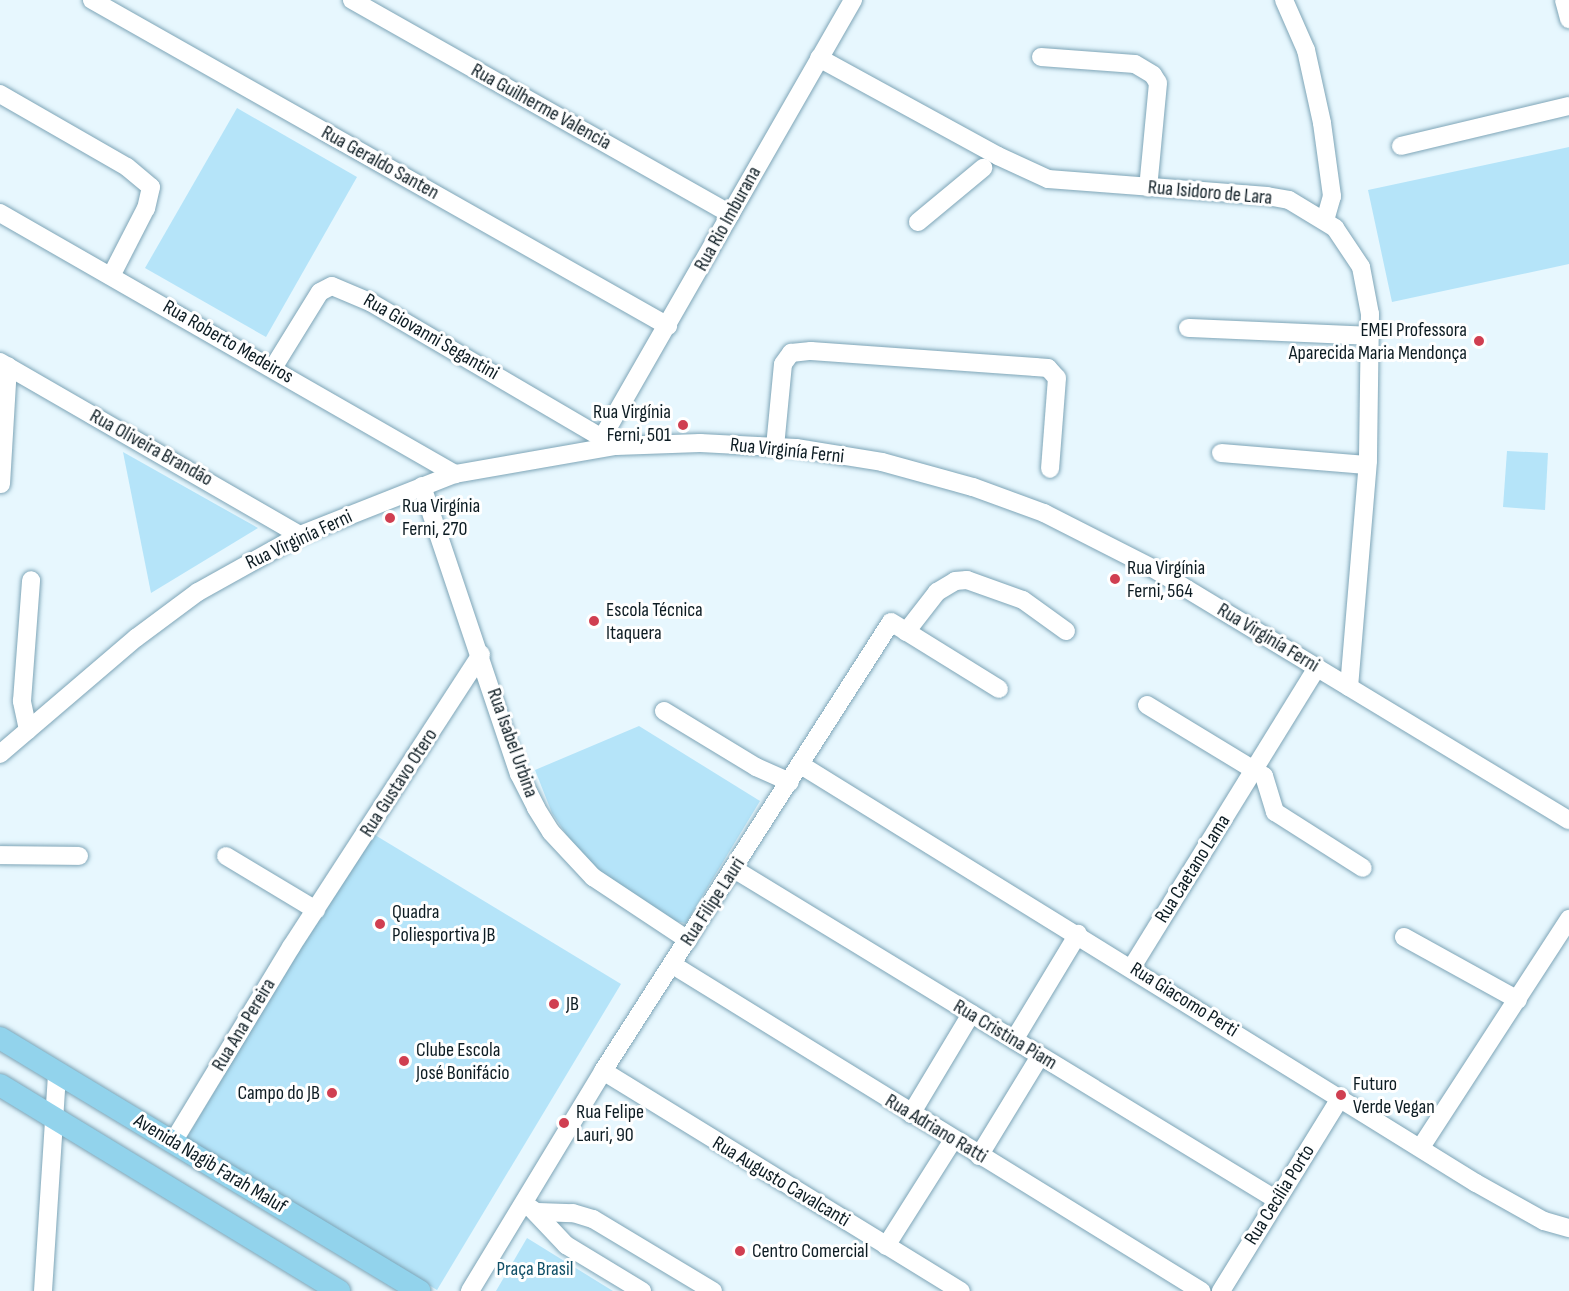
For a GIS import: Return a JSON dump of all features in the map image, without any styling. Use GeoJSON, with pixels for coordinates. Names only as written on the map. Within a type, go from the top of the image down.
{"type":"FeatureCollection","features":[{"type":"Feature","properties":{"kind":"main road","name":"Avenida Nagib Farah Maluf"},"geometry":{"type":"LineString","coordinates":[[0,1038],[420,1291]]}},
{"type":"Feature","properties":{"kind":"main road"},"geometry":{"type":"LineString","coordinates":[[0,1085],[339,1291]]}},
{"type":"Feature","properties":{"kind":"street","name":"Rua Geraldo Santen"},"geometry":{"type":"LineString","coordinates":[[92,0],[668,326]]}},
{"type":"Feature","properties":{"kind":"street","name":"Rua Guilherme Valencia"},"geometry":{"type":"LineString","coordinates":[[352,0],[731,214]]}},
{"type":"Feature","properties":{"kind":"street","name":"Rua Rio Imburana"},"geometry":{"type":"LineString","coordinates":[[609,442],[668,326],[853,0]]}},
{"type":"Feature","properties":{"kind":"street"},"geometry":{"type":"LineString","coordinates":[[1284,0],[1306,50],[1322,123],[1332,196],[1325,221]]}},
{"type":"Feature","properties":{"kind":"street"},"geometry":{"type":"LineString","coordinates":[[1564,0],[1569,19]]}},
{"type":"Feature","properties":{"kind":"street"},"geometry":{"type":"LineString","coordinates":[[1041,57],[1135,64],[1153,75],[1158,83],[1148,188]]}},
{"type":"Feature","properties":{"kind":"street","name":"Rua Isidoro de Lara"},"geometry":{"type":"LineString","coordinates":[[819,58],[989,163],[1048,179],[1289,200],[1325,221],[1349,245],[1361,267],[1368,296],[1370,336],[1367,465],[1349,687]]}},
{"type":"Feature","properties":{"kind":"street"},"geometry":{"type":"LineString","coordinates":[[0,94],[127,167],[152,188],[146,208],[111,276]]}},
{"type":"Feature","properties":{"kind":"street"},"geometry":{"type":"LineString","coordinates":[[1401,146],[1569,106]]}},
{"type":"Feature","properties":{"kind":"street"},"geometry":{"type":"LineString","coordinates":[[918,222],[989,163]]}},
{"type":"Feature","properties":{"kind":"street","name":"Rua Roberto Medeiros"},"geometry":{"type":"LineString","coordinates":[[0,213],[455,474]]}},
{"type":"Feature","properties":{"kind":"street","name":"Rua Giovanni Segantini"},"geometry":{"type":"LineString","coordinates":[[273,368],[320,292],[332,286],[372,303],[609,442]]}},
{"type":"Feature","properties":{"kind":"street"},"geometry":{"type":"LineString","coordinates":[[1188,328],[1370,336]]}},
{"type":"Feature","properties":{"kind":"street"},"geometry":{"type":"LineString","coordinates":[[775,447],[783,363],[791,353],[811,351],[1041,367],[1054,372],[1057,378],[1050,470]]}},
{"type":"Feature","properties":{"kind":"street"},"geometry":{"type":"LineString","coordinates":[[1,484],[4,364]]}},
{"type":"Feature","properties":{"kind":"street","name":"Rua Oliveira Brandão"},"geometry":{"type":"LineString","coordinates":[[4,364],[300,535]]}},
{"type":"Feature","properties":{"kind":"street","name":"Rua Virginía Ferni"},"geometry":{"type":"LineString","coordinates":[[0,754],[136,638],[198,592],[300,535],[455,474],[609,442],[700,443],[775,447],[882,462],[973,487],[1044,513],[1154,569],[1569,820]]}},
{"type":"Feature","properties":{"kind":"street"},"geometry":{"type":"LineString","coordinates":[[1221,453],[1367,465]]}},
{"type":"Feature","properties":{"kind":"street","name":"Rua Isabel Urbina"},"geometry":{"type":"LineString","coordinates":[[422,486],[481,654],[519,774],[551,832],[592,877],[688,940]]}},
{"type":"Feature","properties":{"kind":"street"},"geometry":{"type":"LineString","coordinates":[[28,730],[22,701],[31,580]]}},
{"type":"Feature","properties":{"kind":"street"},"geometry":{"type":"LineString","coordinates":[[999,689],[906,632],[936,592],[955,581],[968,580],[1023,600],[1066,631]]}},
{"type":"Feature","properties":{"kind":"street","name":"Rua Filipe Lauri"},"geometry":{"type":"LineString","coordinates":[[470,1291],[530,1208],[603,1071],[891,622],[906,632]]}},
{"type":"Feature","properties":{"kind":"street","name":"Rua Gustavo Otero"},"geometry":{"type":"LineString","coordinates":[[316,910],[481,654]]}},
{"type":"Feature","properties":{"kind":"street","name":"Rua Caetano Lama"},"geometry":{"type":"LineString","coordinates":[[1132,967],[1317,667]]}},
{"type":"Feature","properties":{"kind":"street"},"geometry":{"type":"LineString","coordinates":[[1147,705],[1253,770],[1267,781],[1275,812],[1363,868]]}},
{"type":"Feature","properties":{"kind":"street"},"geometry":{"type":"LineString","coordinates":[[664,711],[756,767],[790,782]]}},
{"type":"Feature","properties":{"kind":"street","name":"Rua Giacomo Perti"},"geometry":{"type":"LineString","coordinates":[[801,765],[1526,1211],[1569,1228]]}},
{"type":"Feature","properties":{"kind":"street"},"geometry":{"type":"LineString","coordinates":[[0,855],[79,856]]}},
{"type":"Feature","properties":{"kind":"street"},"geometry":{"type":"LineString","coordinates":[[226,856],[316,910]]}},
{"type":"Feature","properties":{"kind":"street","name":"Rua Cristina Piam"},"geometry":{"type":"LineString","coordinates":[[734,869],[1276,1200]]}},
{"type":"Feature","properties":{"kind":"street","name":"Rua Ana Pereira"},"geometry":{"type":"LineString","coordinates":[[173,1142],[316,910]]}},
{"type":"Feature","properties":{"kind":"street"},"geometry":{"type":"LineString","coordinates":[[1420,1147],[1569,919]]}},
{"type":"Feature","properties":{"kind":"street"},"geometry":{"type":"LineString","coordinates":[[1014,1040],[1078,934]]}},
{"type":"Feature","properties":{"kind":"street"},"geometry":{"type":"LineString","coordinates":[[1404,937],[1518,1000]]}},
{"type":"Feature","properties":{"kind":"street","name":"Rua Adriano Ratti"},"geometry":{"type":"LineString","coordinates":[[673,965],[953,1140],[1201,1291]]}},
{"type":"Feature","properties":{"kind":"street"},"geometry":{"type":"LineString","coordinates":[[911,1114],[971,1014]]}},
{"type":"Feature","properties":{"kind":"street"},"geometry":{"type":"LineString","coordinates":[[979,1156],[1040,1056]]}},
{"type":"Feature","properties":{"kind":"street","name":"Rua Augusto Cavalcanti"},"geometry":{"type":"LineString","coordinates":[[603,1071],[961,1291]]}},
{"type":"Feature","properties":{"kind":"street"},"geometry":{"type":"LineString","coordinates":[[43,1291],[57,1072]]}},
{"type":"Feature","properties":{"kind":"street","name":"Rua Cecília Porto"},"geometry":{"type":"LineString","coordinates":[[1221,1291],[1340,1098]]}},
{"type":"Feature","properties":{"kind":"street"},"geometry":{"type":"LineString","coordinates":[[886,1246],[953,1140]]}},
{"type":"Feature","properties":{"kind":"street"},"geometry":{"type":"LineString","coordinates":[[530,1208],[566,1245],[642,1291]]}},
{"type":"Feature","properties":{"kind":"street"},"geometry":{"type":"LineString","coordinates":[[530,1208],[573,1213],[593,1218],[713,1291]]}},
{"type":"Feature","properties":{"kind":"green space"},"geometry":{"type":"Polygon","coordinates":[[[237,108],[357,177],[266,337],[145,268],[237,108]]]}},
{"type":"Feature","properties":{"kind":"green space"},"geometry":{"type":"Polygon","coordinates":[[[1569,147],[1569,264],[1392,302],[1368,190],[1569,147]]]}},
{"type":"Feature","properties":{"kind":"green space"},"geometry":{"type":"Polygon","coordinates":[[[1507,451],[1548,453],[1545,510],[1503,507],[1507,451]]]}},
{"type":"Feature","properties":{"kind":"green space"},"geometry":{"type":"Polygon","coordinates":[[[123,452],[258,528],[151,593],[123,452]]]}},
{"type":"Feature","properties":{"kind":"green space"},"geometry":{"type":"Polygon","coordinates":[[[639,726],[760,801],[686,923],[673,921],[607,880],[576,849],[552,813],[535,770],[639,726]]]}},
{"type":"Feature","properties":{"kind":"green space","name":"Clube Escola José Bonifácio"},"geometry":{"type":"Polygon","coordinates":[[[370,832],[621,984],[437,1290],[186,1139],[370,832]]]}},
{"type":"Feature","properties":{"kind":"green space","name":"Praça Brasil"},"geometry":{"type":"Polygon","coordinates":[[[527,1238],[613,1291],[496,1291],[527,1238]]]}},
{"type":"Feature","properties":{"kind":"place","name":"EMEI Professora Aparecida Maria Mendonça"},"geometry":{"type":"Point","coordinates":[1479,341]}},
{"type":"Feature","properties":{"kind":"place","name":"Rua Virgínia Ferni, 501"},"geometry":{"type":"Point","coordinates":[683,425]}},
{"type":"Feature","properties":{"kind":"place","name":"Rua Virgínia Ferni, 270"},"geometry":{"type":"Point","coordinates":[390,518]}},
{"type":"Feature","properties":{"kind":"place","name":"Rua Virgínia Ferni, 564"},"geometry":{"type":"Point","coordinates":[1115,579]}},
{"type":"Feature","properties":{"kind":"place","name":"Escola Técnica Itaquera"},"geometry":{"type":"Point","coordinates":[594,621]}},
{"type":"Feature","properties":{"kind":"place","name":"Quadra Poliesportiva JB"},"geometry":{"type":"Point","coordinates":[380,924]}},
{"type":"Feature","properties":{"kind":"place","name":"JB"},"geometry":{"type":"Point","coordinates":[554,1004]}},
{"type":"Feature","properties":{"kind":"place","name":"Clube Escola José Bonifácio"},"geometry":{"type":"Point","coordinates":[404,1061]}},
{"type":"Feature","properties":{"kind":"place","name":"Campo do JB"},"geometry":{"type":"Point","coordinates":[332,1093]}},
{"type":"Feature","properties":{"kind":"place","name":"Futuro Verde Vegan"},"geometry":{"type":"Point","coordinates":[1341,1095]}},
{"type":"Feature","properties":{"kind":"place","name":"Rua Felipe Lauri, 90"},"geometry":{"type":"Point","coordinates":[564,1123]}},
{"type":"Feature","properties":{"kind":"place","name":"Centro Comercial"},"geometry":{"type":"Point","coordinates":[740,1251]}}]}
